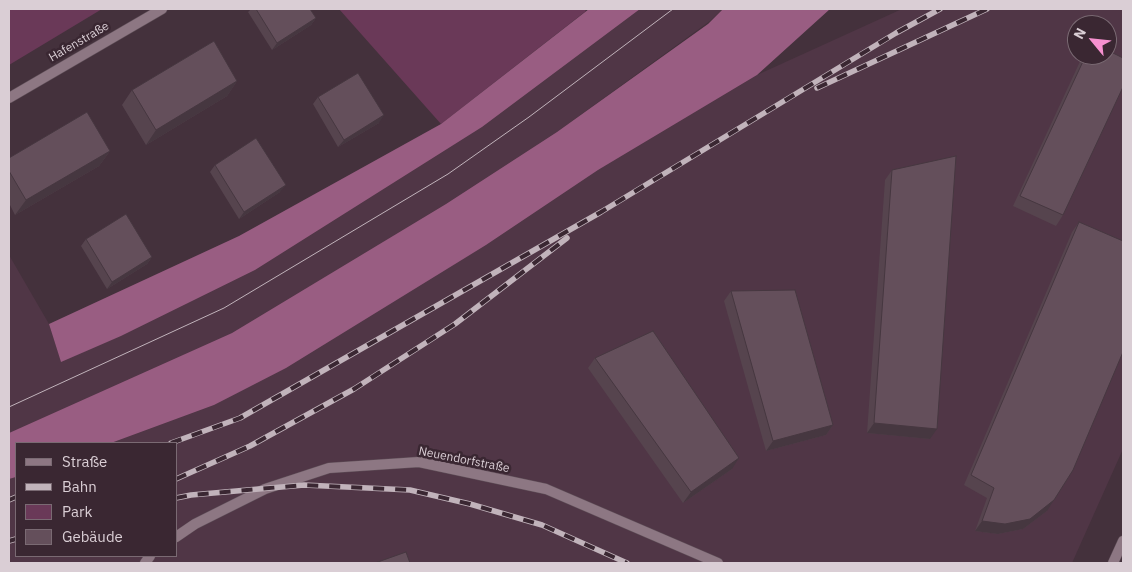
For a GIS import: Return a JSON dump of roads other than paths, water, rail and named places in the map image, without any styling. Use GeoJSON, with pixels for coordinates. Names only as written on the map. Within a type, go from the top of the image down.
{"type":"FeatureCollection","features":[{"type":"Feature","properties":{"kind":"street","name":"Hafenstraße"},"geometry":{"type":"LineString","coordinates":[[9,98],[162,9]]}},
{"type":"Feature","properties":{"kind":"street","name":"Neuendorfstraße"},"geometry":{"type":"LineString","coordinates":[[178,536],[194,524],[265,489],[329,468],[419,462],[546,489],[718,563]]}},
{"type":"Feature","properties":{"kind":"street"},"geometry":{"type":"LineString","coordinates":[[1113,563],[1123,541]]}},
{"type":"Feature","properties":{"kind":"tram line"},"geometry":{"type":"LineString","coordinates":[[9,407],[224,308],[448,174],[529,117],[673,9]]}},
{"type":"Feature","properties":{"kind":"railway"},"geometry":{"type":"LineString","coordinates":[[174,442],[240,418],[601,212],[896,33],[940,9]]}},
{"type":"Feature","properties":{"kind":"railway"},"geometry":{"type":"LineString","coordinates":[[817,88],[987,9]]}},
{"type":"Feature","properties":{"kind":"railway"},"geometry":{"type":"LineString","coordinates":[[178,478],[250,446],[354,389],[455,324],[567,238]]}},
{"type":"Feature","properties":{"kind":"railway"},"geometry":{"type":"LineString","coordinates":[[178,498],[304,485],[410,490],[470,504],[542,525],[627,563]]}},
{"type":"Feature","properties":{"kind":"railway"},"geometry":{"type":"LineString","coordinates":[[9,500],[15,497]]}},
{"type":"Feature","properties":{"kind":"railway"},"geometry":{"type":"LineString","coordinates":[[9,541],[15,539]]}}]}
